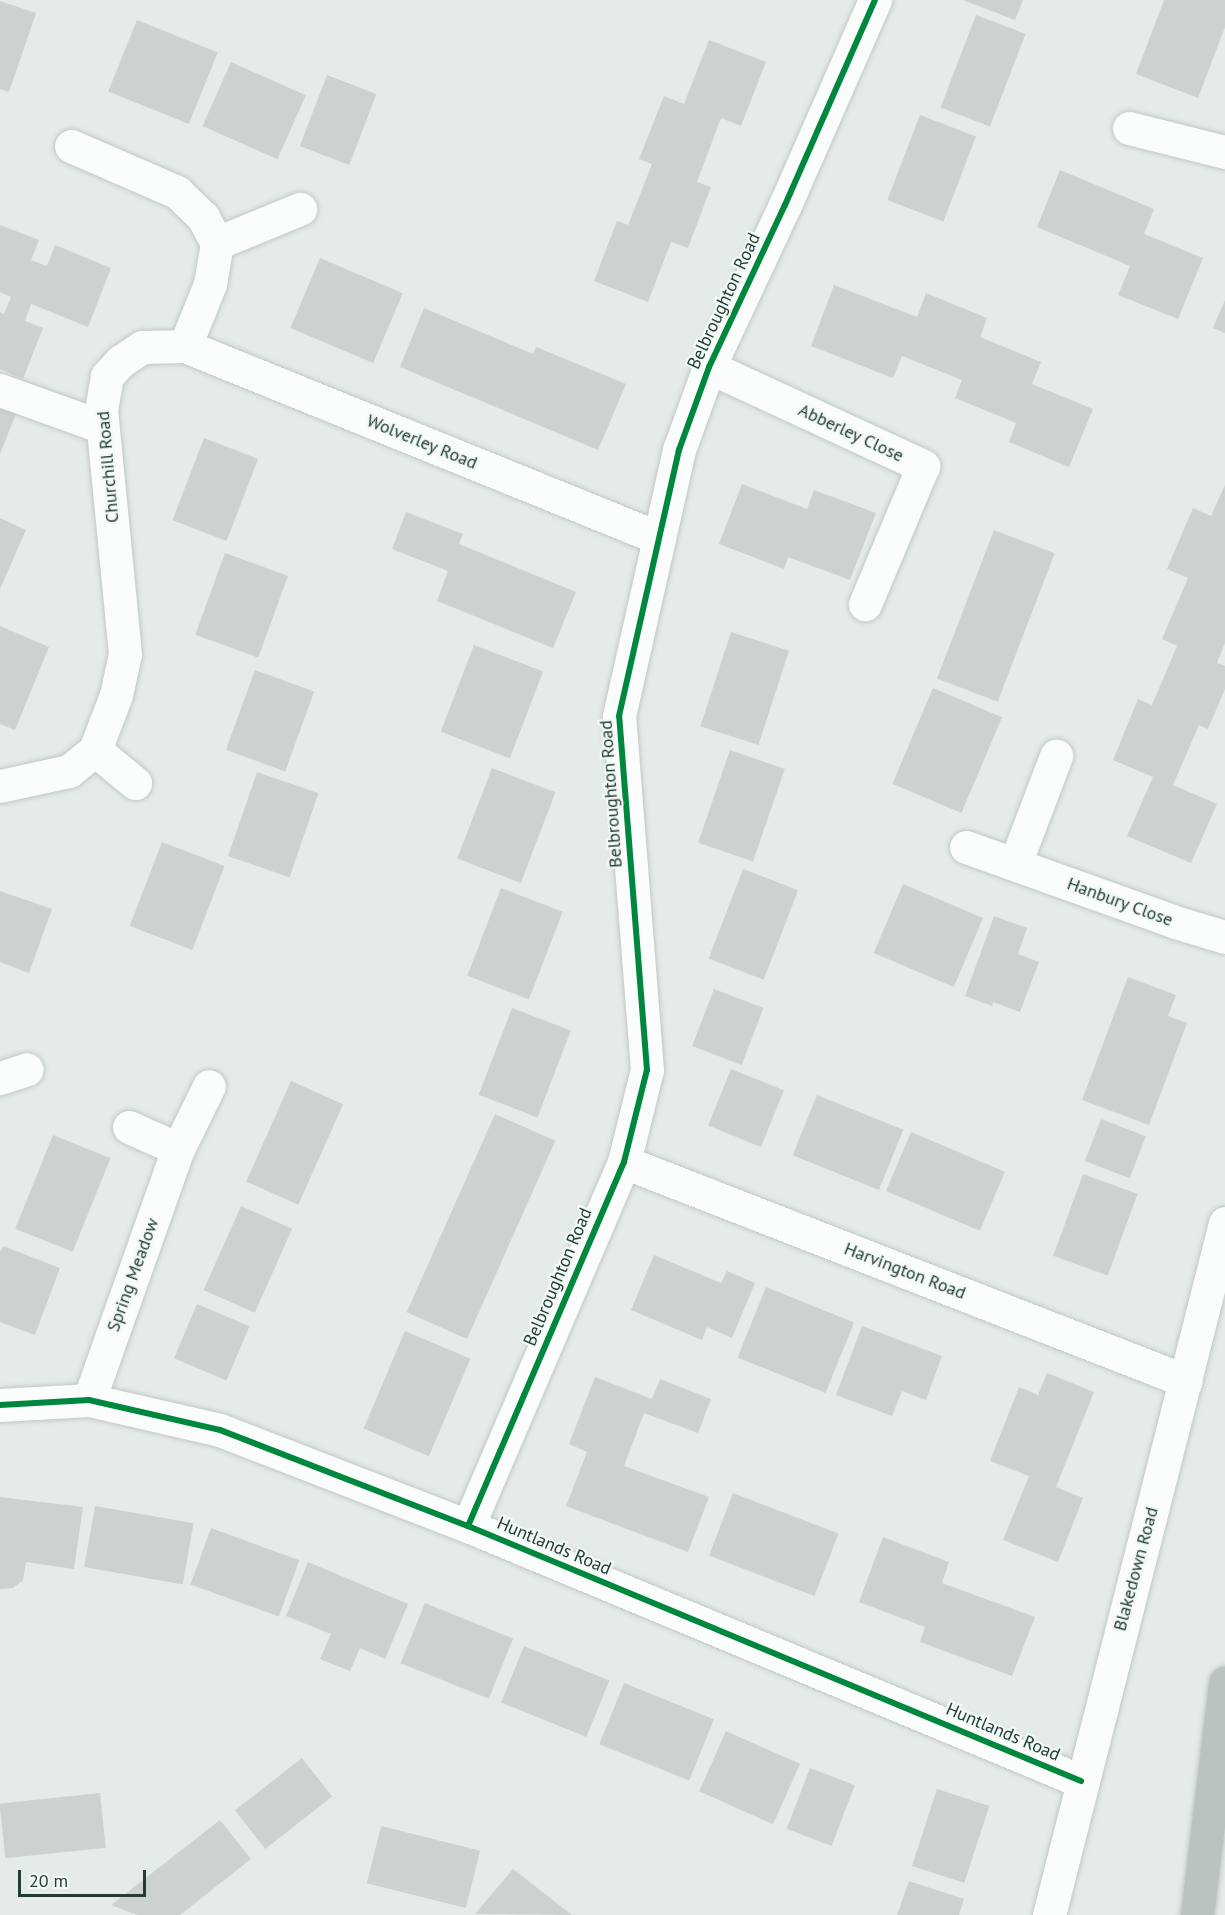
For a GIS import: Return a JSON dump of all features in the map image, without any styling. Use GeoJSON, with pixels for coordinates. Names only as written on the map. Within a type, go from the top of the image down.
{"type":"FeatureCollection","features":[{"type":"Feature","properties":{"kind":"highway"},"geometry":{"type":"LineString","coordinates":[[1197,1915],[1225,1683]]}},
{"type":"Feature","properties":{"kind":"street","name":"Belbroughton Road"},"geometry":{"type":"LineString","coordinates":[[468,1526],[624,1162],[647,1070],[619,716],[679,450],[709,367],[785,205],[875,0]]}},
{"type":"Feature","properties":{"kind":"street"},"geometry":{"type":"LineString","coordinates":[[1129,128],[1225,152]]}},
{"type":"Feature","properties":{"kind":"street"},"geometry":{"type":"LineString","coordinates":[[71,146],[177,192],[203,217],[217,243],[210,284],[185,346]]}},
{"type":"Feature","properties":{"kind":"street"},"geometry":{"type":"LineString","coordinates":[[217,243],[300,209]]}},
{"type":"Feature","properties":{"kind":"street","name":"Churchill Road"},"geometry":{"type":"LineString","coordinates":[[95,750],[116,695],[125,654],[101,409],[107,376],[121,361],[142,347],[185,346]]}},
{"type":"Feature","properties":{"kind":"street","name":"Wolverley Road"},"geometry":{"type":"LineString","coordinates":[[185,346],[659,538]]}},
{"type":"Feature","properties":{"kind":"street","name":"Abberley Close"},"geometry":{"type":"LineString","coordinates":[[709,367],[923,466],[865,604]]}},
{"type":"Feature","properties":{"kind":"street"},"geometry":{"type":"LineString","coordinates":[[0,390],[103,427]]}},
{"type":"Feature","properties":{"kind":"street"},"geometry":{"type":"LineString","coordinates":[[0,786],[69,771],[95,750],[135,783]]}},
{"type":"Feature","properties":{"kind":"street"},"geometry":{"type":"LineString","coordinates":[[1015,864],[1056,756]]}},
{"type":"Feature","properties":{"kind":"street","name":"Hanbury Close"},"geometry":{"type":"LineString","coordinates":[[966,847],[1175,922],[1225,936]]}},
{"type":"Feature","properties":{"kind":"street","name":"Spring Meadow"},"geometry":{"type":"LineString","coordinates":[[89,1400],[178,1149],[209,1086]]}},
{"type":"Feature","properties":{"kind":"street"},"geometry":{"type":"LineString","coordinates":[[129,1127],[178,1149]]}},
{"type":"Feature","properties":{"kind":"street","name":"Harvington Road"},"geometry":{"type":"LineString","coordinates":[[624,1162],[1186,1381]]}},
{"type":"Feature","properties":{"kind":"street","name":"Blakedown Road"},"geometry":{"type":"LineString","coordinates":[[1049,1915],[1081,1780],[1225,1223]]}},
{"type":"Feature","properties":{"kind":"street","name":"Huntlands Road"},"geometry":{"type":"LineString","coordinates":[[0,1405],[89,1400],[220,1430],[468,1526],[1081,1780]]}},
{"type":"Feature","properties":{"kind":"building"},"geometry":{"type":"Polygon","coordinates":[[[963,0],[1023,0],[1015,20],[963,0]]]}},
{"type":"Feature","properties":{"kind":"building"},"geometry":{"type":"Polygon","coordinates":[[[1164,0],[1225,0],[1225,27],[1198,98],[1136,74],[1164,0]]]}},
{"type":"Feature","properties":{"kind":"building"},"geometry":{"type":"Polygon","coordinates":[[[0,1],[36,13],[9,92],[0,89],[0,1]]]}},
{"type":"Feature","properties":{"kind":"building"},"geometry":{"type":"Polygon","coordinates":[[[976,15],[1025,34],[990,126],[941,107],[976,15]]]}},
{"type":"Feature","properties":{"kind":"building"},"geometry":{"type":"Polygon","coordinates":[[[137,20],[218,53],[189,124],[108,91],[137,20]]]}},
{"type":"Feature","properties":{"kind":"building"},"geometry":{"type":"Polygon","coordinates":[[[709,40],[766,62],[741,126],[721,118],[697,182],[711,187],[688,248],[671,242],[648,302],[594,281],[617,221],[628,225],[652,164],[639,159],[664,96],[684,104],[709,40]]]}},
{"type":"Feature","properties":{"kind":"building"},"geometry":{"type":"Polygon","coordinates":[[[231,62],[306,95],[277,159],[203,126],[231,62]]]}},
{"type":"Feature","properties":{"kind":"building"},"geometry":{"type":"Polygon","coordinates":[[[327,75],[376,94],[349,165],[300,146],[327,75]]]}},
{"type":"Feature","properties":{"kind":"building"},"geometry":{"type":"Polygon","coordinates":[[[920,115],[976,137],[943,221],[887,200],[920,115]]]}},
{"type":"Feature","properties":{"kind":"building"},"geometry":{"type":"Polygon","coordinates":[[[1060,170],[1154,209],[1144,234],[1203,258],[1178,319],[1118,295],[1130,266],[1037,227],[1060,170]]]}},
{"type":"Feature","properties":{"kind":"building"},"geometry":{"type":"Polygon","coordinates":[[[0,225],[39,240],[31,260],[47,266],[55,245],[111,268],[88,327],[31,304],[25,321],[43,328],[23,379],[0,369],[0,312],[4,314],[11,297],[0,292],[0,225]]]}},
{"type":"Feature","properties":{"kind":"building"},"geometry":{"type":"Polygon","coordinates":[[[320,258],[403,293],[373,363],[290,328],[320,258]]]}},
{"type":"Feature","properties":{"kind":"building"},"geometry":{"type":"Polygon","coordinates":[[[834,285],[917,317],[926,293],[987,318],[980,337],[1041,362],[1032,384],[1093,409],[1069,467],[1009,442],[1016,423],[955,398],[962,380],[902,356],[893,378],[811,346],[834,285]]]}},
{"type":"Feature","properties":{"kind":"building"},"geometry":{"type":"Polygon","coordinates":[[[1225,300],[1225,333],[1213,328],[1225,300]]]}},
{"type":"Feature","properties":{"kind":"building"},"geometry":{"type":"Polygon","coordinates":[[[424,308],[533,354],[536,347],[626,384],[598,450],[400,367],[424,308]]]}},
{"type":"Feature","properties":{"kind":"building"},"geometry":{"type":"Polygon","coordinates":[[[0,399],[19,406],[0,454],[0,399]]]}},
{"type":"Feature","properties":{"kind":"building"},"geometry":{"type":"Polygon","coordinates":[[[204,438],[258,459],[227,541],[172,520],[204,438]]]}},
{"type":"Feature","properties":{"kind":"building"},"geometry":{"type":"Polygon","coordinates":[[[742,484],[807,509],[814,490],[876,513],[850,580],[788,557],[784,569],[719,544],[742,484]]]}},
{"type":"Feature","properties":{"kind":"building"},"geometry":{"type":"Polygon","coordinates":[[[1225,485],[1225,643],[1217,663],[1225,666],[1225,689],[1208,729],[1199,725],[1173,785],[1217,804],[1191,863],[1127,836],[1153,777],[1113,760],[1138,699],[1152,705],[1177,646],[1162,639],[1188,578],[1167,569],[1193,508],[1211,516],[1225,485]]]}},
{"type":"Feature","properties":{"kind":"building"},"geometry":{"type":"Polygon","coordinates":[[[406,512],[463,534],[459,544],[576,592],[553,648],[437,601],[448,571],[392,549],[406,512]]]}},
{"type":"Feature","properties":{"kind":"building"},"geometry":{"type":"Polygon","coordinates":[[[0,518],[26,530],[0,589],[0,518]]]}},
{"type":"Feature","properties":{"kind":"building"},"geometry":{"type":"Polygon","coordinates":[[[994,530],[1055,553],[998,702],[937,678],[994,530]]]}},
{"type":"Feature","properties":{"kind":"building"},"geometry":{"type":"Polygon","coordinates":[[[225,553],[288,576],[258,658],[195,635],[225,553]]]}},
{"type":"Feature","properties":{"kind":"building"},"geometry":{"type":"Polygon","coordinates":[[[0,626],[49,647],[15,730],[0,724],[0,626]]]}},
{"type":"Feature","properties":{"kind":"building"},"geometry":{"type":"Polygon","coordinates":[[[731,632],[789,651],[758,745],[700,726],[731,632]]]}},
{"type":"Feature","properties":{"kind":"building"},"geometry":{"type":"Polygon","coordinates":[[[474,645],[543,672],[510,758],[441,732],[474,645]]]}},
{"type":"Feature","properties":{"kind":"building"},"geometry":{"type":"Polygon","coordinates":[[[255,670],[314,692],[285,771],[226,750],[255,670]]]}},
{"type":"Feature","properties":{"kind":"building"},"geometry":{"type":"Polygon","coordinates":[[[933,688],[1002,717],[961,813],[892,784],[933,688]]]}},
{"type":"Feature","properties":{"kind":"building"},"geometry":{"type":"Polygon","coordinates":[[[730,750],[785,769],[753,862],[698,843],[730,750]]]}},
{"type":"Feature","properties":{"kind":"building"},"geometry":{"type":"Polygon","coordinates":[[[492,768],[555,792],[521,883],[457,859],[492,768]]]}},
{"type":"Feature","properties":{"kind":"building"},"geometry":{"type":"Polygon","coordinates":[[[257,772],[318,793],[289,877],[228,856],[257,772]]]}},
{"type":"Feature","properties":{"kind":"building"},"geometry":{"type":"Polygon","coordinates":[[[162,842],[225,866],[192,950],[130,926],[162,842]]]}},
{"type":"Feature","properties":{"kind":"building"},"geometry":{"type":"Polygon","coordinates":[[[743,869],[798,890],[764,980],[709,959],[743,869]]]}},
{"type":"Feature","properties":{"kind":"building"},"geometry":{"type":"Polygon","coordinates":[[[903,884],[983,918],[954,987],[874,953],[903,884]]]}},
{"type":"Feature","properties":{"kind":"building"},"geometry":{"type":"Polygon","coordinates":[[[501,888],[563,912],[529,999],[467,976],[501,888]]]}},
{"type":"Feature","properties":{"kind":"building"},"geometry":{"type":"Polygon","coordinates":[[[0,891],[52,909],[29,973],[0,962],[0,891]]]}},
{"type":"Feature","properties":{"kind":"building"},"geometry":{"type":"Polygon","coordinates":[[[994,916],[1027,928],[1018,954],[1039,962],[1020,1012],[993,1002],[992,1006],[965,996],[994,916]]]}},
{"type":"Feature","properties":{"kind":"building"},"geometry":{"type":"Polygon","coordinates":[[[1128,977],[1176,995],[1168,1016],[1187,1023],[1149,1125],[1082,1100],[1128,977]]]}},
{"type":"Feature","properties":{"kind":"building"},"geometry":{"type":"Polygon","coordinates":[[[714,989],[763,1008],[742,1065],[692,1046],[714,989]]]}},
{"type":"Feature","properties":{"kind":"building"},"geometry":{"type":"Polygon","coordinates":[[[512,1008],[571,1031],[537,1117],[479,1095],[512,1008]]]}},
{"type":"Feature","properties":{"kind":"building"},"geometry":{"type":"Polygon","coordinates":[[[731,1069],[784,1090],[761,1147],[708,1126],[731,1069]]]}},
{"type":"Feature","properties":{"kind":"building"},"geometry":{"type":"Polygon","coordinates":[[[291,1081],[343,1104],[298,1205],[246,1181],[291,1081]]]}},
{"type":"Feature","properties":{"kind":"building"},"geometry":{"type":"Polygon","coordinates":[[[817,1095],[903,1130],[879,1190],[793,1155],[817,1095]]]}},
{"type":"Feature","properties":{"kind":"building"},"geometry":{"type":"Polygon","coordinates":[[[495,1114],[555,1141],[467,1339],[407,1312],[495,1114]]]}},
{"type":"Feature","properties":{"kind":"building"},"geometry":{"type":"Polygon","coordinates":[[[1101,1119],[1146,1136],[1130,1178],[1085,1161],[1101,1119]]]}},
{"type":"Feature","properties":{"kind":"building"},"geometry":{"type":"Polygon","coordinates":[[[911,1132],[1005,1172],[980,1231],[886,1191],[911,1132]]]}},
{"type":"Feature","properties":{"kind":"building"},"geometry":{"type":"Polygon","coordinates":[[[53,1135],[110,1158],[73,1252],[15,1229],[53,1135]]]}},
{"type":"Feature","properties":{"kind":"building"},"geometry":{"type":"Polygon","coordinates":[[[1083,1174],[1138,1194],[1108,1276],[1053,1256],[1083,1174]]]}},
{"type":"Feature","properties":{"kind":"building"},"geometry":{"type":"Polygon","coordinates":[[[241,1206],[292,1229],[255,1313],[204,1290],[241,1206]]]}},
{"type":"Feature","properties":{"kind":"building"},"geometry":{"type":"Polygon","coordinates":[[[3,1246],[60,1268],[35,1335],[0,1322],[0,1252],[3,1246]]]}},
{"type":"Feature","properties":{"kind":"building"},"geometry":{"type":"Polygon","coordinates":[[[654,1255],[721,1283],[727,1271],[755,1283],[732,1338],[707,1327],[702,1340],[631,1310],[654,1255]]]}},
{"type":"Feature","properties":{"kind":"building"},"geometry":{"type":"Polygon","coordinates":[[[766,1287],[854,1323],[826,1393],[738,1357],[766,1287]]]}},
{"type":"Feature","properties":{"kind":"building"},"geometry":{"type":"Polygon","coordinates":[[[197,1304],[249,1326],[226,1381],[174,1358],[197,1304]]]}},
{"type":"Feature","properties":{"kind":"building"},"geometry":{"type":"Polygon","coordinates":[[[862,1326],[942,1356],[926,1400],[902,1391],[892,1416],[836,1395],[862,1326]]]}},
{"type":"Feature","properties":{"kind":"building"},"geometry":{"type":"Polygon","coordinates":[[[405,1331],[470,1359],[429,1456],[364,1429],[405,1331]]]}},
{"type":"Feature","properties":{"kind":"building"},"geometry":{"type":"Polygon","coordinates":[[[1047,1373],[1094,1392],[1056,1487],[1083,1498],[1058,1562],[1003,1540],[1029,1476],[990,1461],[1019,1387],[1038,1395],[1047,1373]]]}},
{"type":"Feature","properties":{"kind":"building"},"geometry":{"type":"Polygon","coordinates":[[[595,1377],[652,1399],[660,1379],[711,1399],[698,1433],[644,1413],[624,1466],[709,1497],[688,1552],[566,1506],[587,1452],[569,1444],[595,1377]]]}},
{"type":"Feature","properties":{"kind":"building"},"geometry":{"type":"Polygon","coordinates":[[[733,1493],[838,1533],[814,1596],[709,1556],[733,1493]]]}},
{"type":"Feature","properties":{"kind":"building"},"geometry":{"type":"Polygon","coordinates":[[[0,1497],[83,1507],[74,1569],[26,1562],[23,1580],[13,1588],[0,1589],[0,1497]]]}},
{"type":"Feature","properties":{"kind":"building"},"geometry":{"type":"Polygon","coordinates":[[[95,1506],[193,1523],[183,1584],[84,1567],[95,1506]]]}},
{"type":"Feature","properties":{"kind":"building"},"geometry":{"type":"Polygon","coordinates":[[[211,1528],[299,1560],[279,1617],[190,1584],[211,1528]]]}},
{"type":"Feature","properties":{"kind":"building"},"geometry":{"type":"Polygon","coordinates":[[[883,1537],[949,1562],[942,1583],[1035,1617],[1012,1676],[920,1642],[925,1627],[859,1602],[883,1537]]]}},
{"type":"Feature","properties":{"kind":"building"},"geometry":{"type":"Polygon","coordinates":[[[308,1562],[408,1604],[385,1659],[360,1648],[350,1671],[320,1659],[331,1634],[286,1616],[308,1562]]]}},
{"type":"Feature","properties":{"kind":"building"},"geometry":{"type":"Polygon","coordinates":[[[425,1603],[513,1639],[489,1699],[401,1663],[425,1603]]]}},
{"type":"Feature","properties":{"kind":"building"},"geometry":{"type":"Polygon","coordinates":[[[524,1646],[609,1680],[586,1737],[501,1703],[524,1646]]]}},
{"type":"Feature","properties":{"kind":"building"},"geometry":{"type":"Polygon","coordinates":[[[624,1683],[714,1719],[689,1781],[599,1744],[624,1683]]]}},
{"type":"Feature","properties":{"kind":"building"},"geometry":{"type":"Polygon","coordinates":[[[726,1731],[800,1764],[773,1824],[699,1791],[726,1731]]]}},
{"type":"Feature","properties":{"kind":"building"},"geometry":{"type":"Polygon","coordinates":[[[302,1758],[332,1797],[265,1849],[235,1810],[302,1758]]]}},
{"type":"Feature","properties":{"kind":"building"},"geometry":{"type":"Polygon","coordinates":[[[810,1768],[855,1785],[832,1846],[787,1829],[810,1768]]]}},
{"type":"Feature","properties":{"kind":"building"},"geometry":{"type":"Polygon","coordinates":[[[937,1789],[989,1806],[964,1883],[912,1866],[937,1789]]]}},
{"type":"Feature","properties":{"kind":"building"},"geometry":{"type":"Polygon","coordinates":[[[100,1793],[106,1848],[5,1858],[0,1804],[100,1793]]]}},
{"type":"Feature","properties":{"kind":"building"},"geometry":{"type":"Polygon","coordinates":[[[220,1820],[251,1859],[180,1915],[137,1915],[111,1905],[220,1820]]]}},
{"type":"Feature","properties":{"kind":"building"},"geometry":{"type":"Polygon","coordinates":[[[381,1826],[480,1851],[466,1908],[367,1883],[381,1826]]]}},
{"type":"Feature","properties":{"kind":"building"},"geometry":{"type":"Polygon","coordinates":[[[513,1869],[572,1915],[475,1914],[513,1869]]]}},
{"type":"Feature","properties":{"kind":"building"},"geometry":{"type":"Polygon","coordinates":[[[909,1881],[964,1899],[959,1915],[897,1915],[909,1881]]]}},
{"type":"Feature","properties":{"kind":"cycle path"},"geometry":{"type":"LineString","coordinates":[[468,1526],[624,1162],[647,1070],[619,716],[679,450],[709,367],[785,205],[875,0]]}},
{"type":"Feature","properties":{"kind":"cycle path"},"geometry":{"type":"LineString","coordinates":[[0,1405],[89,1400],[220,1430],[468,1526],[1081,1781]]}}]}
